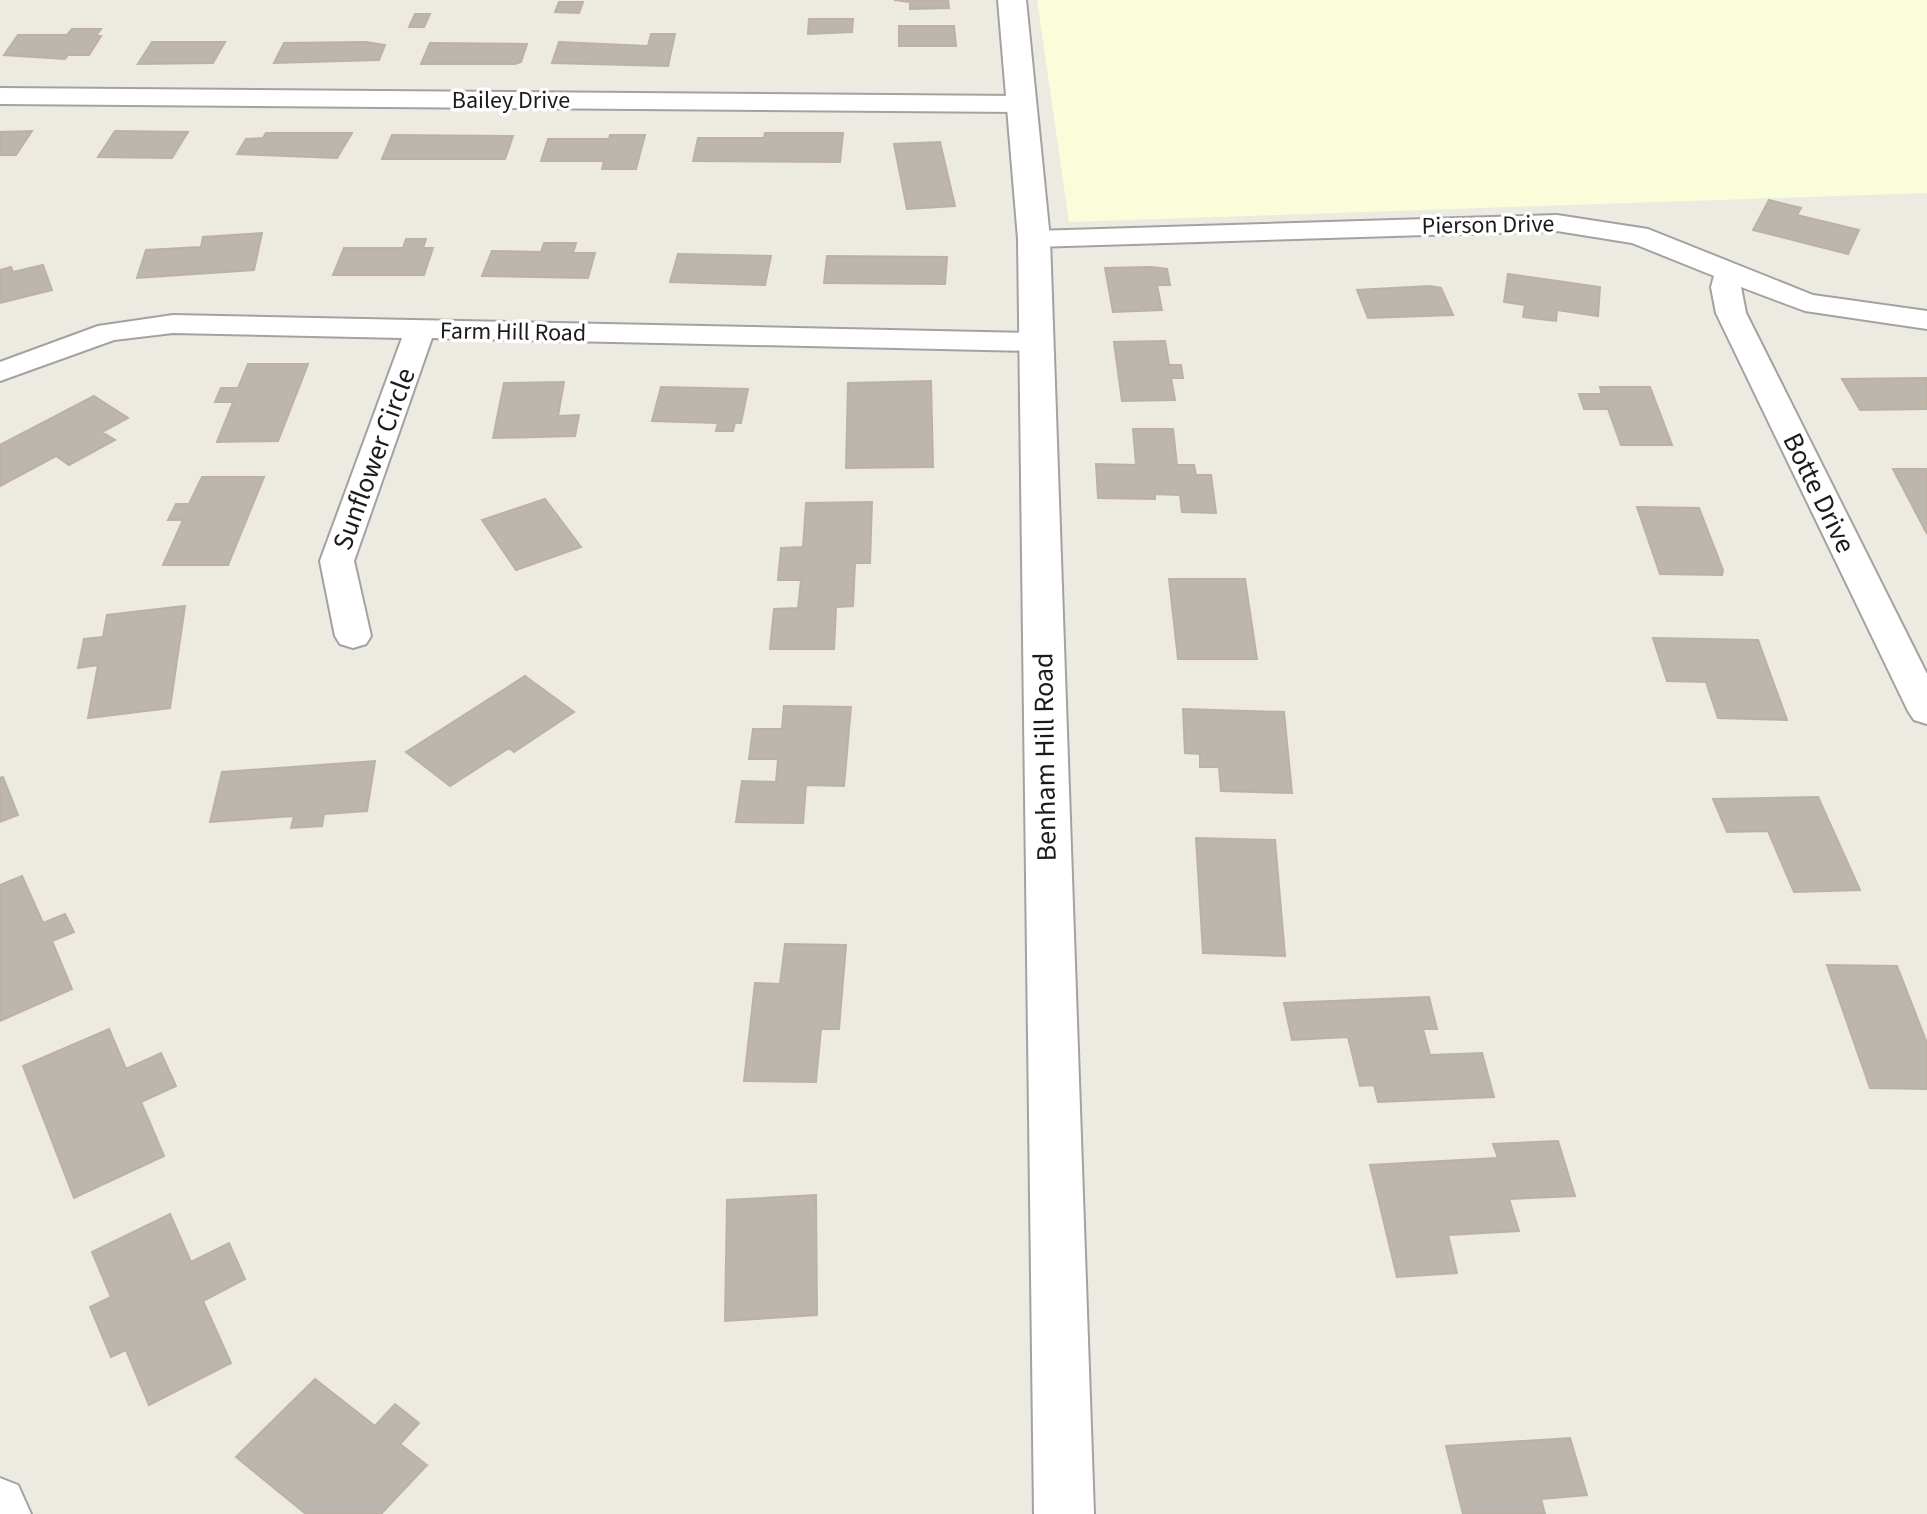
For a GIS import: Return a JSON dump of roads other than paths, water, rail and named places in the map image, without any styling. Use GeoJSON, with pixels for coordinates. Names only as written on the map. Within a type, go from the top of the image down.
{"type":"FeatureCollection","features":[{"type":"Feature","properties":{"kind":"street","name":"Benham Hill Road"},"geometry":{"type":"LineString","coordinates":[[1012,0],[1034,239],[1064,1514]]}},
{"type":"Feature","properties":{"kind":"street","name":"Bailey Drive"},"geometry":{"type":"LineString","coordinates":[[0,96],[1021,104]]}},
{"type":"Feature","properties":{"kind":"street","name":"Pierson Drive"},"geometry":{"type":"LineString","coordinates":[[1034,239],[1557,223],[1638,235],[1805,302],[1855,312],[1927,320]]}},
{"type":"Feature","properties":{"kind":"street","name":"Botte Drive"},"geometry":{"type":"LineString","coordinates":[[1729,272],[1726,287],[1731,313],[1927,711]]}},
{"type":"Feature","properties":{"kind":"street","name":"Farm Hill Road"},"geometry":{"type":"LineString","coordinates":[[0,372],[109,332],[173,324],[1035,342]]}},
{"type":"Feature","properties":{"kind":"street","name":"Sunflower Circle"},"geometry":{"type":"LineString","coordinates":[[353,636],[337,561],[420,330]]}},
{"type":"Feature","properties":{"kind":"street"},"geometry":{"type":"LineString","coordinates":[[0,1503],[5,1514]]}}]}
